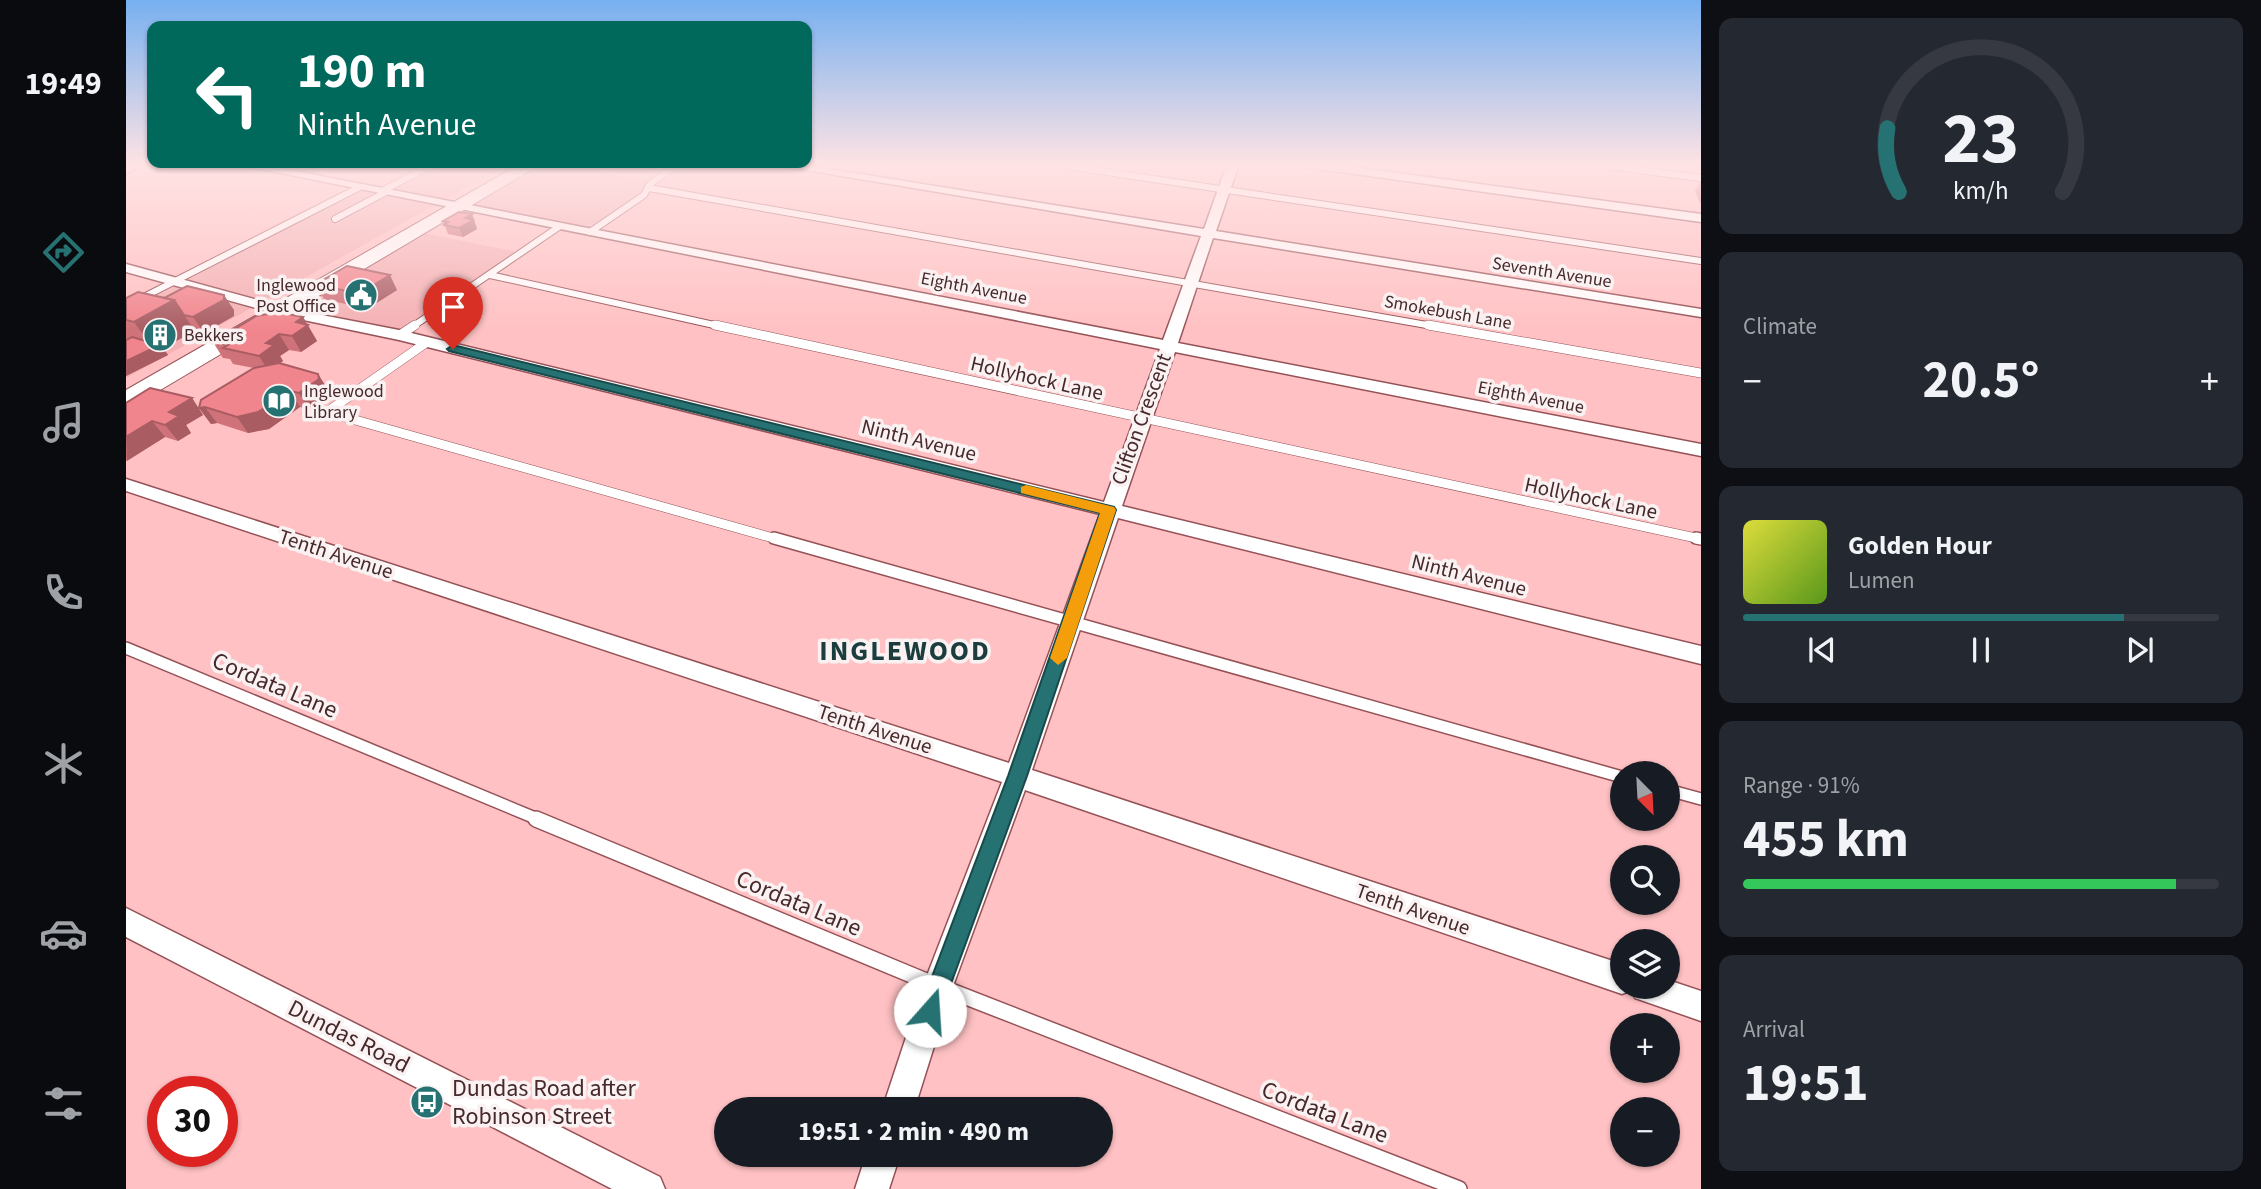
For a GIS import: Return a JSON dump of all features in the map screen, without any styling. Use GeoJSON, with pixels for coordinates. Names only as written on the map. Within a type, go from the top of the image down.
{"type":"FeatureCollection","features":[{"type":"Feature","properties":{"kind":"main road"},"geometry":{"type":"LineString","coordinates":[[126,386],[430,219]]}},
{"type":"Feature","properties":{"kind":"main road"},"geometry":{"type":"LineString","coordinates":[[126,400],[272,308]]}},
{"type":"Feature","properties":{"kind":"street","name":"Eighth Avenue"},"geometry":{"type":"LineString","coordinates":[[523,219],[1701,450]]}},
{"type":"Feature","properties":{"kind":"street","name":"Seventh Avenue"},"geometry":{"type":"LineString","coordinates":[[1118,219],[1701,313]]}},
{"type":"Feature","properties":{"kind":"street","name":"Clifton Crescent"},"geometry":{"type":"LineString","coordinates":[[902,1097],[938,986],[1017,776],[1140,419],[1213,219]]}},
{"type":"Feature","properties":{"kind":"street","name":"Ninth Avenue"},"geometry":{"type":"LineString","coordinates":[[126,268],[272,308],[400,335],[1701,655]]}},
{"type":"Feature","properties":{"kind":"street","name":"Tenth Avenue"},"geometry":{"type":"LineString","coordinates":[[126,485],[1017,776],[1610,975]]}},
{"type":"Feature","properties":{"kind":"street","name":"Dundas Road"},"geometry":{"type":"LineString","coordinates":[[126,922],[629,1185]]}},
{"type":"Feature","properties":{"kind":"street"},"geometry":{"type":"LineString","coordinates":[[1680,999],[1701,1006]]}},
{"type":"Feature","properties":{"kind":"street"},"geometry":{"type":"LineString","coordinates":[[872,1189],[879,1167]]}},
{"type":"Feature","properties":{"kind":"lane"},"geometry":{"type":"LineString","coordinates":[[126,306],[296,219]]}},
{"type":"Feature","properties":{"kind":"lane"},"geometry":{"type":"LineString","coordinates":[[590,232],[608,219]]}},
{"type":"Feature","properties":{"kind":"lane","name":"Smokebush Lane"},"geometry":{"type":"LineString","coordinates":[[828,219],[1701,373]]}},
{"type":"Feature","properties":{"kind":"lane"},"geometry":{"type":"LineString","coordinates":[[1426,219],[1701,261]]}},
{"type":"Feature","properties":{"kind":"lane"},"geometry":{"type":"LineString","coordinates":[[400,335],[560,226]]}},
{"type":"Feature","properties":{"kind":"lane","name":"Hollyhock Lane"},"geometry":{"type":"LineString","coordinates":[[490,275],[1140,419],[1701,539]]}},
{"type":"Feature","properties":{"kind":"lane"},"geometry":{"type":"LineString","coordinates":[[427,342],[327,412],[1610,774]]}},
{"type":"Feature","properties":{"kind":"lane","name":"Cordata Lane"},"geometry":{"type":"LineString","coordinates":[[126,648],[938,986],[1459,1189]]}},
{"type":"Feature","properties":{"kind":"lane"},"geometry":{"type":"LineString","coordinates":[[1680,793],[1701,799]]}},
{"type":"Feature","properties":{"kind":"shaded area"},"geometry":{"type":"Polygon","coordinates":[[[296,219],[409,219],[126,378],[126,306],[296,219]]]}},
{"type":"Feature","properties":{"kind":"shaded area"},"geometry":{"type":"Polygon","coordinates":[[[519,219],[606,219],[590,232],[519,219]]]}},
{"type":"Feature","properties":{"kind":"shaded area"},"geometry":{"type":"Polygon","coordinates":[[[424,233],[522,253],[400,335],[289,313],[424,233]]]}},
{"type":"Feature","properties":{"kind":"building"},"geometry":{"type":"Polygon","coordinates":[[[473,220],[459,228],[444,225],[448,222],[443,221],[473,220]]]}},
{"type":"Feature","properties":{"kind":"building"},"geometry":{"type":"Polygon","coordinates":[[[347,266],[390,275],[359,294],[316,284],[347,266]]]}},
{"type":"Feature","properties":{"kind":"building"},"geometry":{"type":"Polygon","coordinates":[[[187,286],[224,295],[224,300],[193,317],[184,315],[174,300],[164,298],[187,286]]]}},
{"type":"Feature","properties":{"kind":"building"},"geometry":{"type":"Polygon","coordinates":[[[138,292],[174,300],[134,322],[126,320],[126,298],[138,292]]]}},
{"type":"Feature","properties":{"kind":"building"},"geometry":{"type":"Polygon","coordinates":[[[279,312],[303,317],[296,322],[308,325],[292,336],[279,334],[266,343],[274,345],[259,356],[223,348],[228,345],[213,342],[256,316],[279,312]]]}},
{"type":"Feature","properties":{"kind":"building"},"geometry":{"type":"Polygon","coordinates":[[[132,337],[160,345],[126,361],[126,340],[132,337]]]}},
{"type":"Feature","properties":{"kind":"building"},"geometry":{"type":"Polygon","coordinates":[[[279,363],[318,374],[319,379],[299,393],[290,391],[258,412],[237,417],[205,407],[199,408],[201,400],[254,368],[279,363]]]}},
{"type":"Feature","properties":{"kind":"building"},"geometry":{"type":"Polygon","coordinates":[[[150,388],[192,398],[169,412],[179,416],[165,425],[152,421],[126,437],[126,403],[150,388]]]}},
{"type":"Feature","properties":{"kind":"slow traffic"},"geometry":{"type":"LineString","coordinates":[[1026,490],[1108,510],[1058,658]]}},
{"type":"Feature","properties":{"kind":"place","name":"Inglewood Post Office"},"geometry":{"type":"Point","coordinates":[361,295]}},
{"type":"Feature","properties":{"kind":"place","name":"Bekkers"},"geometry":{"type":"Point","coordinates":[160,335]}},
{"type":"Feature","properties":{"kind":"place","name":"Inglewood Library"},"geometry":{"type":"Point","coordinates":[279,401]}},
{"type":"Feature","properties":{"kind":"place","name":"Dundas Road after Robinson Street"},"geometry":{"type":"Point","coordinates":[427,1102]}},
{"type":"Feature","properties":{"kind":"district","name":"INGLEWOOD"},"geometry":{"type":"Point","coordinates":[905,650]}},
{"type":"Feature","properties":{"kind":"route"},"geometry":{"type":"LineString","coordinates":[[453,349],[1108,510],[1017,776],[930,1011]]}}]}
